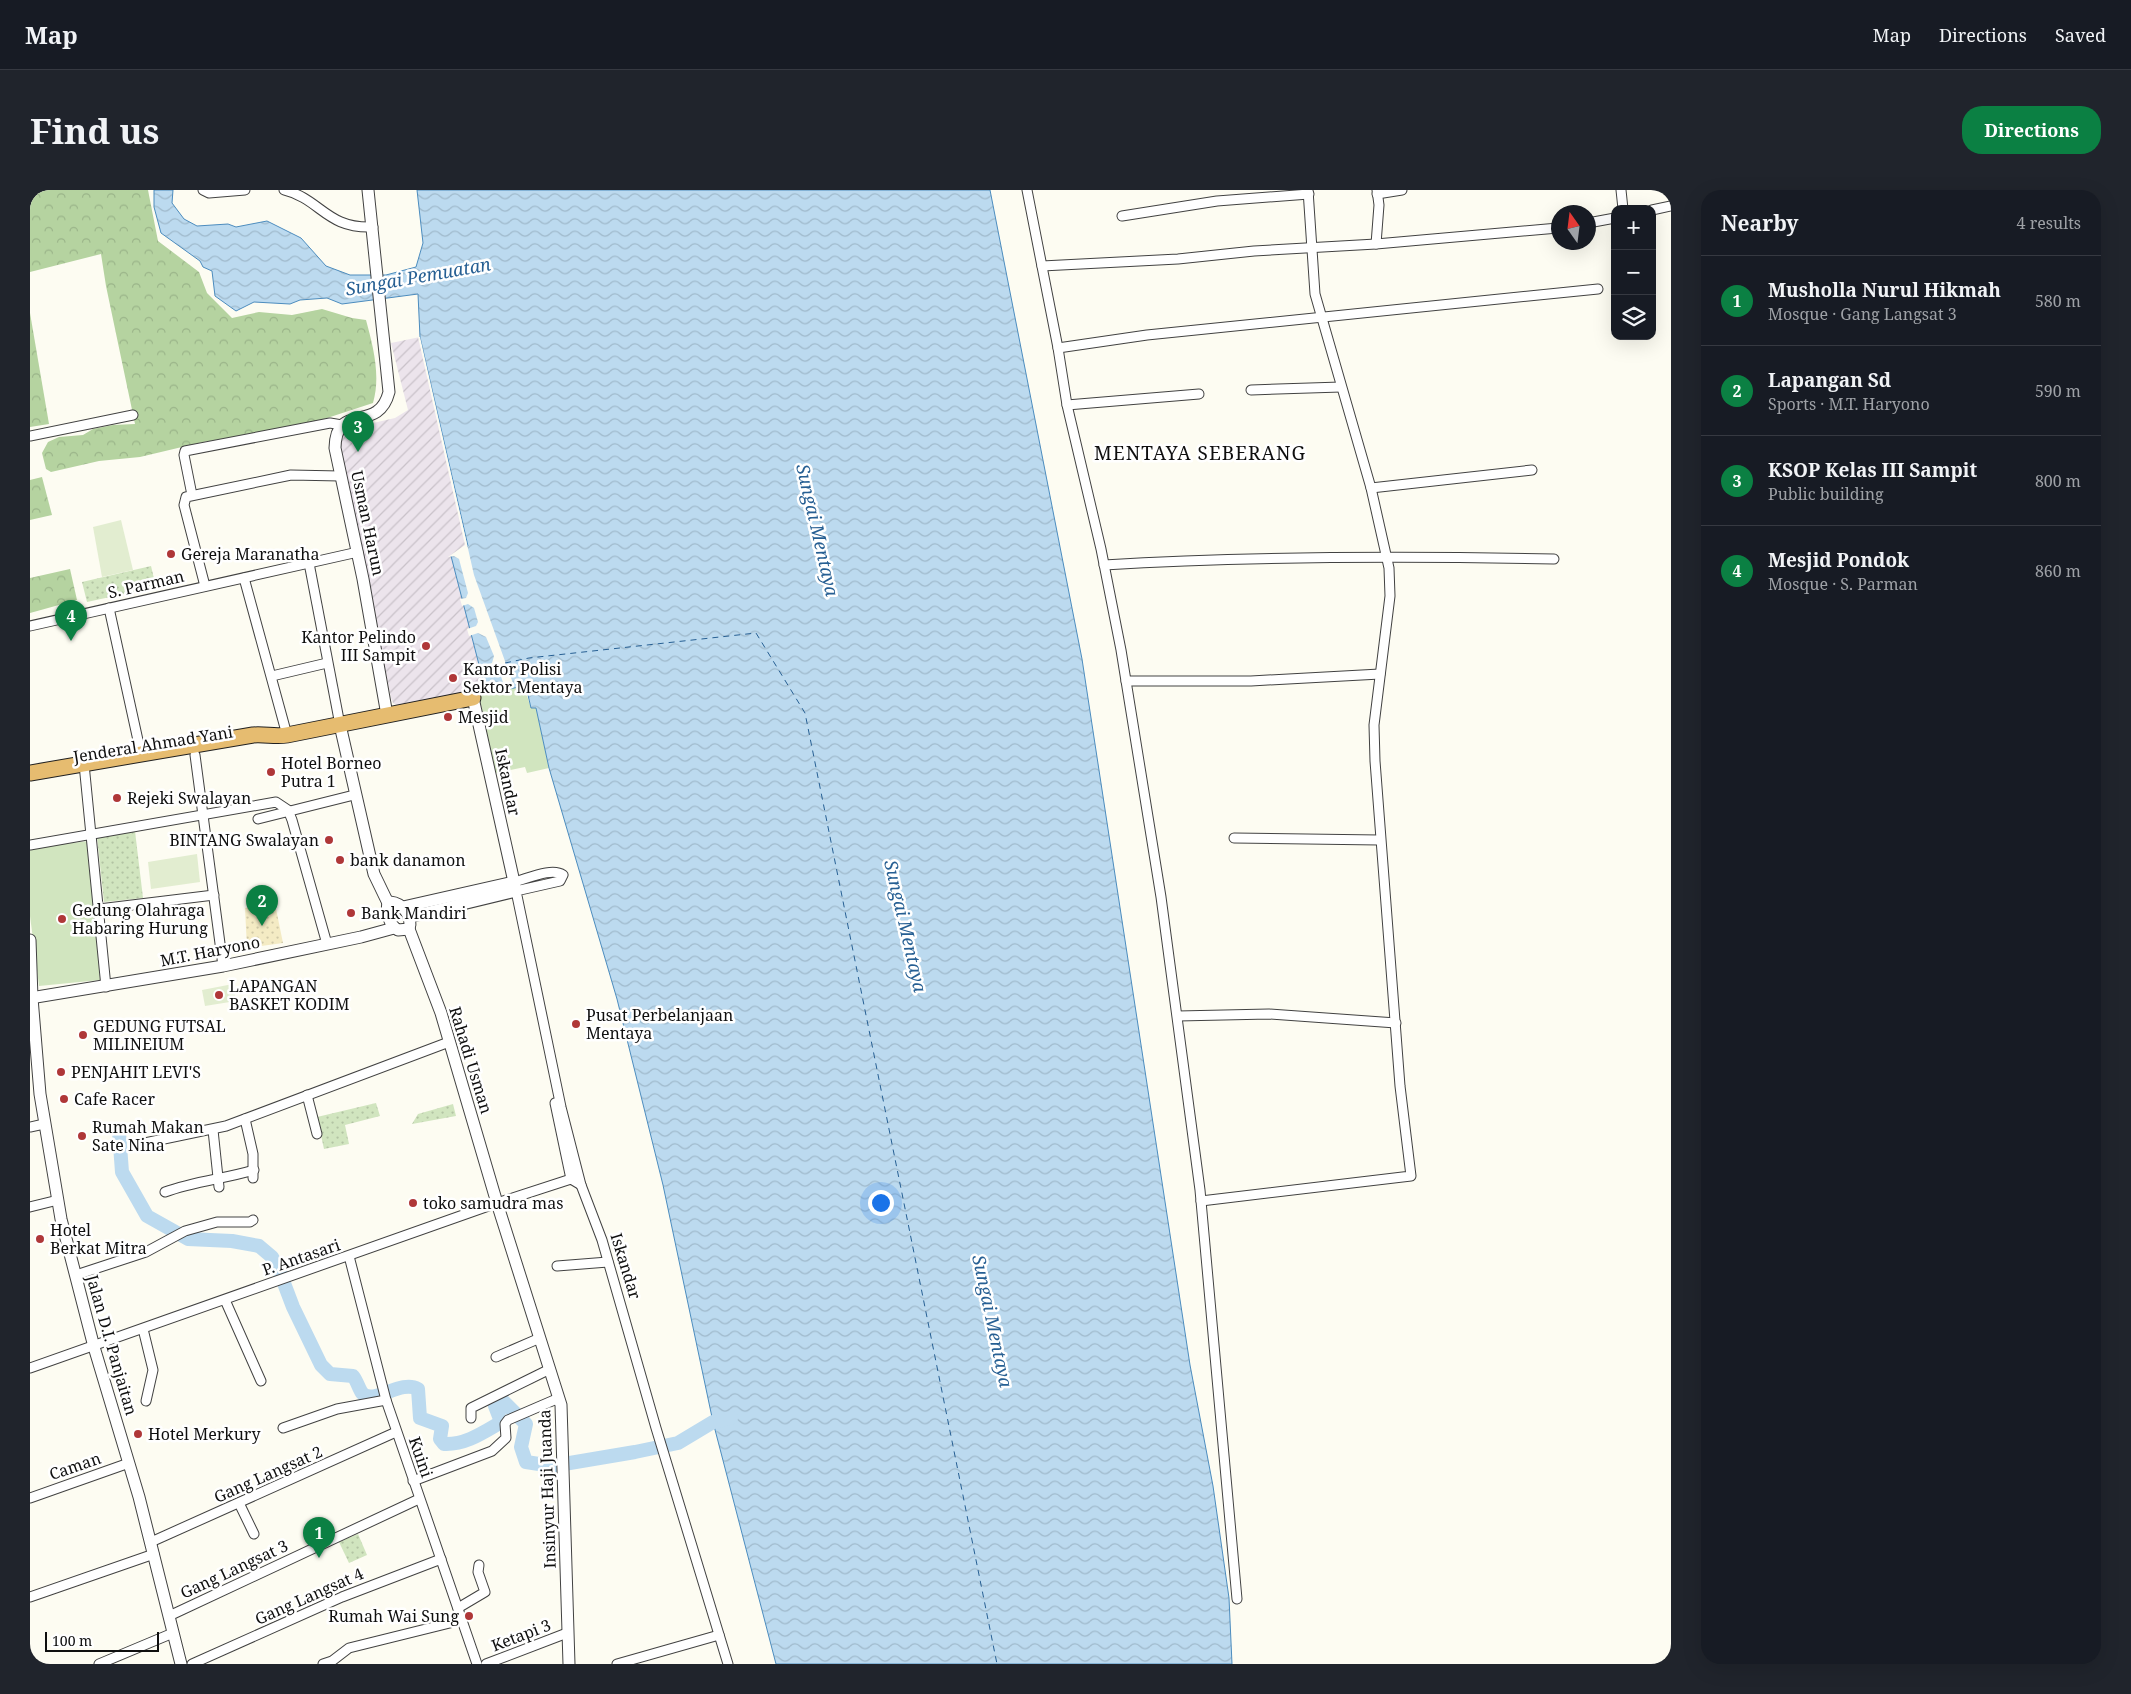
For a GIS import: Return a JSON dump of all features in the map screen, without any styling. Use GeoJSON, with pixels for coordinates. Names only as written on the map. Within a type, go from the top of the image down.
{"type":"FeatureCollection","features":[{"type":"Feature","properties":{"kind":"highway","name":"Jenderal Ahmad Yani"},"geometry":{"type":"LineString","coordinates":[[30,773],[195,755],[269,743],[283,736],[473,698]]}},
{"type":"Feature","properties":{"kind":"highway","name":"Jenderal Ahmad Yani"},"geometry":{"type":"LineString","coordinates":[[30,782],[141,754],[268,733],[283,736]]}},
{"type":"Feature","properties":{"kind":"street"},"geometry":{"type":"LineString","coordinates":[[203,190],[209,193],[245,190]]}},
{"type":"Feature","properties":{"kind":"street"},"geometry":{"type":"LineString","coordinates":[[284,190],[305,199],[347,226],[373,228]]}},
{"type":"Feature","properties":{"kind":"street"},"geometry":{"type":"LineString","coordinates":[[192,495],[184,455],[185,451],[330,423],[342,425],[374,414],[382,410],[386,404],[390,392],[368,190]]}},
{"type":"Feature","properties":{"kind":"street"},"geometry":{"type":"LineString","coordinates":[[1027,190],[1058,348],[1067,405],[1104,565],[1139,750],[1178,1016],[1201,1201],[1237,1599]]}},
{"type":"Feature","properties":{"kind":"street"},"geometry":{"type":"LineString","coordinates":[[1376,244],[1377,192],[1402,190]]}},
{"type":"Feature","properties":{"kind":"street"},"geometry":{"type":"LineString","coordinates":[[1621,190],[1623,205]]}},
{"type":"Feature","properties":{"kind":"street"},"geometry":{"type":"LineString","coordinates":[[1122,216],[1217,201],[1309,192],[1313,279],[1320,317],[1372,488],[1388,555],[1390,596],[1374,725],[1379,840],[1411,1176],[1201,1201]]}},
{"type":"Feature","properties":{"kind":"street"},"geometry":{"type":"LineString","coordinates":[[1656,209],[1671,206]]}},
{"type":"Feature","properties":{"kind":"street"},"geometry":{"type":"LineString","coordinates":[[1596,222],[1611,219]]}},
{"type":"Feature","properties":{"kind":"street"},"geometry":{"type":"LineString","coordinates":[[1042,266],[1178,259],[1254,251],[1311,249],[1551,229]]}},
{"type":"Feature","properties":{"kind":"street"},"geometry":{"type":"LineString","coordinates":[[1058,348],[1147,335],[1598,289]]}},
{"type":"Feature","properties":{"kind":"street"},"geometry":{"type":"LineString","coordinates":[[1251,390],[1341,387]]}},
{"type":"Feature","properties":{"kind":"street"},"geometry":{"type":"LineString","coordinates":[[1067,405],[1199,394]]}},
{"type":"Feature","properties":{"kind":"street"},"geometry":{"type":"LineString","coordinates":[[30,436],[133,415]]}},
{"type":"Feature","properties":{"kind":"street","name":"Usman Harun"},"geometry":{"type":"LineString","coordinates":[[342,425],[335,436],[340,476],[358,552],[387,715]]}},
{"type":"Feature","properties":{"kind":"street"},"geometry":{"type":"LineString","coordinates":[[1372,488],[1532,470]]}},
{"type":"Feature","properties":{"kind":"street"},"geometry":{"type":"LineString","coordinates":[[205,586],[184,499],[192,495],[291,475],[340,476]]}},
{"type":"Feature","properties":{"kind":"street","name":"S. Parman"},"geometry":{"type":"LineString","coordinates":[[30,626],[358,552]]}},
{"type":"Feature","properties":{"kind":"street"},"geometry":{"type":"LineString","coordinates":[[1104,565],[1202,560],[1388,555],[1554,559]]}},
{"type":"Feature","properties":{"kind":"street"},"geometry":{"type":"LineString","coordinates":[[309,564],[354,795],[374,874],[388,903],[387,912],[394,928]]}},
{"type":"Feature","properties":{"kind":"street"},"geometry":{"type":"LineString","coordinates":[[244,578],[272,676],[283,736]]}},
{"type":"Feature","properties":{"kind":"street"},"geometry":{"type":"LineString","coordinates":[[109,608],[141,754]]}},
{"type":"Feature","properties":{"kind":"street"},"geometry":{"type":"LineString","coordinates":[[272,676],[327,663]]}},
{"type":"Feature","properties":{"kind":"street"},"geometry":{"type":"LineString","coordinates":[[1126,681],[1251,681],[1380,674]]}},
{"type":"Feature","properties":{"kind":"street","name":"Iskandar"},"geometry":{"type":"LineString","coordinates":[[473,698],[571,1179]]}},
{"type":"Feature","properties":{"kind":"street"},"geometry":{"type":"LineString","coordinates":[[195,755],[223,966]]}},
{"type":"Feature","properties":{"kind":"street"},"geometry":{"type":"LineString","coordinates":[[84,768],[106,987]]}},
{"type":"Feature","properties":{"kind":"street"},"geometry":{"type":"LineString","coordinates":[[258,819],[354,795]]}},
{"type":"Feature","properties":{"kind":"street"},"geometry":{"type":"LineString","coordinates":[[30,845],[268,801],[282,804],[288,810],[327,944]]}},
{"type":"Feature","properties":{"kind":"street"},"geometry":{"type":"LineString","coordinates":[[1234,838],[1379,840]]}},
{"type":"Feature","properties":{"kind":"street"},"geometry":{"type":"LineString","coordinates":[[388,903],[395,902],[403,907],[512,884]]}},
{"type":"Feature","properties":{"kind":"street","name":"Iskandar"},"geometry":{"type":"LineString","coordinates":[[512,884],[561,1107],[581,1185],[608,1262],[658,1435],[728,1664]]}},
{"type":"Feature","properties":{"kind":"street","name":"M.T. Haryono"},"geometry":{"type":"LineString","coordinates":[[31,998],[223,966],[394,928],[403,930],[409,923],[512,884]]}},
{"type":"Feature","properties":{"kind":"street"},"geometry":{"type":"LineString","coordinates":[[99,908],[214,895]]}},
{"type":"Feature","properties":{"kind":"street","name":"Rahadi Usman"},"geometry":{"type":"LineString","coordinates":[[403,907],[450,1042],[497,1203]]}},
{"type":"Feature","properties":{"kind":"street","name":"Jalan D.I. Panjaitan"},"geometry":{"type":"LineString","coordinates":[[30,940],[31,998],[44,1124],[58,1200],[94,1347],[151,1542],[181,1664]]}},
{"type":"Feature","properties":{"kind":"street"},"geometry":{"type":"LineString","coordinates":[[1178,1016],[1286,1014],[1396,1024]]}},
{"type":"Feature","properties":{"kind":"street"},"geometry":{"type":"LineString","coordinates":[[140,1144],[212,1130],[450,1042]]}},
{"type":"Feature","properties":{"kind":"street"},"geometry":{"type":"LineString","coordinates":[[307,1095],[316,1134]]}},
{"type":"Feature","properties":{"kind":"street"},"geometry":{"type":"LineString","coordinates":[[166,1192],[217,1177],[224,1178],[253,1174],[253,1154],[245,1119]]}},
{"type":"Feature","properties":{"kind":"street"},"geometry":{"type":"LineString","coordinates":[[30,1127],[44,1124]]}},
{"type":"Feature","properties":{"kind":"street"},"geometry":{"type":"LineString","coordinates":[[212,1130],[218,1188]]}},
{"type":"Feature","properties":{"kind":"street"},"geometry":{"type":"LineString","coordinates":[[571,1179],[581,1185]]}},
{"type":"Feature","properties":{"kind":"street","name":"P. Antasari"},"geometry":{"type":"LineString","coordinates":[[30,1368],[143,1330],[288,1276],[571,1179]]}},
{"type":"Feature","properties":{"kind":"street"},"geometry":{"type":"LineString","coordinates":[[30,1207],[58,1200]]}},
{"type":"Feature","properties":{"kind":"street","name":"Insinyur Haji Juanda"},"geometry":{"type":"LineString","coordinates":[[497,1203],[563,1414],[568,1664]]}},
{"type":"Feature","properties":{"kind":"street"},"geometry":{"type":"LineString","coordinates":[[76,1275],[146,1252],[178,1235],[217,1222],[251,1222],[253,1220]]}},
{"type":"Feature","properties":{"kind":"street","name":"Kuini"},"geometry":{"type":"LineString","coordinates":[[349,1256],[384,1395],[477,1664]]}},
{"type":"Feature","properties":{"kind":"street"},"geometry":{"type":"LineString","coordinates":[[557,1266],[608,1262]]}},
{"type":"Feature","properties":{"kind":"street"},"geometry":{"type":"LineString","coordinates":[[225,1300],[261,1381]]}},
{"type":"Feature","properties":{"kind":"street"},"geometry":{"type":"LineString","coordinates":[[143,1330],[153,1370],[146,1401]]}},
{"type":"Feature","properties":{"kind":"street"},"geometry":{"type":"LineString","coordinates":[[496,1357],[540,1338]]}},
{"type":"Feature","properties":{"kind":"street"},"geometry":{"type":"LineString","coordinates":[[471,1418],[472,1408],[550,1369]]}},
{"type":"Feature","properties":{"kind":"street"},"geometry":{"type":"LineString","coordinates":[[283,1428],[384,1395]]}},
{"type":"Feature","properties":{"kind":"street"},"geometry":{"type":"LineString","coordinates":[[413,1481],[492,1451],[505,1439],[505,1424],[518,1415],[559,1398]]}},
{"type":"Feature","properties":{"kind":"street","name":"Gang Langsat 2"},"geometry":{"type":"LineString","coordinates":[[151,1542],[396,1432]]}},
{"type":"Feature","properties":{"kind":"street","name":"Caman"},"geometry":{"type":"LineString","coordinates":[[30,1498],[129,1464]]}},
{"type":"Feature","properties":{"kind":"street","name":"Gang Langsat 3"},"geometry":{"type":"LineString","coordinates":[[169,1616],[419,1499]]}},
{"type":"Feature","properties":{"kind":"street"},"geometry":{"type":"LineString","coordinates":[[239,1503],[254,1534]]}},
{"type":"Feature","properties":{"kind":"street"},"geometry":{"type":"LineString","coordinates":[[30,1597],[154,1554]]}},
{"type":"Feature","properties":{"kind":"street","name":"Gang Langsat 4"},"geometry":{"type":"LineString","coordinates":[[192,1664],[342,1597],[441,1559]]}},
{"type":"Feature","properties":{"kind":"street"},"geometry":{"type":"LineString","coordinates":[[458,1608],[485,1592],[478,1572],[479,1565]]}},
{"type":"Feature","properties":{"kind":"street"},"geometry":{"type":"LineString","coordinates":[[323,1664],[332,1661],[349,1648],[462,1620]]}},
{"type":"Feature","properties":{"kind":"street"},"geometry":{"type":"LineString","coordinates":[[99,1664],[173,1633]]}},
{"type":"Feature","properties":{"kind":"street","name":"Ketapi 3"},"geometry":{"type":"LineString","coordinates":[[486,1664],[567,1633]]}},
{"type":"Feature","properties":{"kind":"street"},"geometry":{"type":"LineString","coordinates":[[617,1664],[719,1635]]}},
{"type":"Feature","properties":{"kind":"shaded area"},"geometry":{"type":"Polygon","coordinates":[[[420,337],[474,575],[514,686],[478,694],[398,706],[393,703],[391,698],[339,443],[341,434],[347,429],[395,418],[408,410],[391,343],[420,337]]]}},
{"type":"Feature","properties":{"kind":"green space"},"geometry":{"type":"Polygon","coordinates":[[[30,190],[148,190],[158,241],[199,272],[207,293],[232,318],[259,312],[292,315],[322,309],[366,320],[376,372],[373,403],[318,421],[275,430],[203,442],[140,457],[99,461],[51,472],[46,469],[42,453],[48,442],[59,437],[83,435],[93,429],[113,425],[135,424],[101,254],[30,272],[30,190]]]}},
{"type":"Feature","properties":{"kind":"green space"},"geometry":{"type":"Polygon","coordinates":[[[30,313],[49,424],[30,427],[30,313]]]}},
{"type":"Feature","properties":{"kind":"green space"},"geometry":{"type":"Polygon","coordinates":[[[42,477],[52,515],[30,520],[30,480],[42,477]]]}},
{"type":"Feature","properties":{"kind":"green space"},"geometry":{"type":"Polygon","coordinates":[[[121,520],[133,570],[102,577],[93,527],[121,520]]]}},
{"type":"Feature","properties":{"kind":"green space"},"geometry":{"type":"Polygon","coordinates":[[[151,566],[156,587],[87,602],[82,582],[151,566]]]}},
{"type":"Feature","properties":{"kind":"green space"},"geometry":{"type":"Polygon","coordinates":[[[70,569],[77,600],[30,613],[30,578],[70,569]]]}},
{"type":"Feature","properties":{"kind":"green space"},"geometry":{"type":"Polygon","coordinates":[[[513,687],[525,690],[531,708],[536,707],[549,768],[527,773],[525,767],[495,773],[479,695],[513,687]]]}},
{"type":"Feature","properties":{"kind":"green space"},"geometry":{"type":"Polygon","coordinates":[[[135,831],[143,898],[104,902],[97,837],[135,831]]]}},
{"type":"Feature","properties":{"kind":"green space"},"geometry":{"type":"Polygon","coordinates":[[[89,841],[100,980],[39,986],[30,916],[30,848],[89,841]]]}},
{"type":"Feature","properties":{"kind":"green space"},"geometry":{"type":"Polygon","coordinates":[[[197,854],[200,882],[151,889],[148,862],[197,854]]]}},
{"type":"Feature","properties":{"kind":"green space","name":"LAPANGAN BASKET KODIM"},"geometry":{"type":"Polygon","coordinates":[[[233,984],[236,1001],[205,1006],[202,990],[233,984]]]}},
{"type":"Feature","properties":{"kind":"green space"},"geometry":{"type":"Polygon","coordinates":[[[376,1103],[380,1116],[345,1125],[349,1144],[324,1149],[317,1117],[376,1103]]]}},
{"type":"Feature","properties":{"kind":"green space"},"geometry":{"type":"Polygon","coordinates":[[[453,1104],[456,1116],[412,1124],[418,1114],[453,1104]]]}},
{"type":"Feature","properties":{"kind":"green space"},"geometry":{"type":"Polygon","coordinates":[[[358,1534],[367,1555],[349,1563],[339,1542],[358,1534]]]}},
{"type":"Feature","properties":{"kind":"sand"},"geometry":{"type":"Polygon","coordinates":[[[275,904],[283,943],[247,948],[245,908],[275,904]]]}},
{"type":"Feature","properties":{"kind":"water"},"geometry":{"type":"Polygon","coordinates":[[[154,190],[173,190],[172,203],[184,219],[197,226],[228,224],[236,227],[267,221],[301,238],[326,266],[350,275],[386,275],[416,267],[423,243],[417,190],[990,190],[1082,659],[1190,1365],[1213,1486],[1229,1598],[1232,1664],[776,1664],[713,1422],[663,1185],[617,999],[549,768],[536,708],[531,708],[528,695],[519,687],[504,690],[502,684],[485,688],[451,556],[468,546],[420,337],[418,294],[342,304],[327,298],[300,300],[290,304],[254,302],[236,311],[215,296],[212,271],[203,267],[200,261],[161,233],[154,207],[154,190]]]}},
{"type":"Feature","properties":{"kind":"pier"},"geometry":{"type":"Polygon","coordinates":[[[418,337],[420,337],[474,575],[514,686],[505,689],[500,673],[494,669],[479,674],[478,668],[492,663],[494,656],[486,637],[478,633],[469,636],[467,629],[476,626],[478,622],[474,608],[468,604],[462,606],[460,599],[466,598],[468,593],[459,559],[454,556],[448,557],[465,545],[418,337]]]}},
{"type":"Feature","properties":{"kind":"waterway"},"geometry":{"type":"LineString","coordinates":[[119,1132],[122,1172],[147,1216],[188,1239],[232,1241],[259,1246],[272,1257],[279,1270],[293,1307],[321,1365],[330,1374],[353,1376],[362,1393],[367,1396],[380,1395],[403,1387],[418,1389],[420,1418],[442,1426],[440,1439],[444,1444],[465,1441],[498,1424],[500,1419],[495,1406],[497,1403],[504,1402],[526,1424],[521,1447],[526,1462],[552,1466],[678,1443],[713,1422],[731,1418]]}},
{"type":"Feature","properties":{"kind":"ferry route"},"geometry":{"type":"LineString","coordinates":[[505,663],[529,658],[756,633],[805,713],[997,1664]]}},
{"type":"Feature","properties":{"kind":"place","name":"KSOP Kelas III Sampit"},"geometry":{"type":"Point","coordinates":[358,452]}},
{"type":"Feature","properties":{"kind":"place","name":"Gereja Maranatha"},"geometry":{"type":"Point","coordinates":[171,554]}},
{"type":"Feature","properties":{"kind":"place","name":"Mesjid Pondok"},"geometry":{"type":"Point","coordinates":[71,641]}},
{"type":"Feature","properties":{"kind":"place","name":"Kantor Pelindo III Sampit"},"geometry":{"type":"Point","coordinates":[426,646]}},
{"type":"Feature","properties":{"kind":"place","name":"Kantor Polisi Sektor Mentaya"},"geometry":{"type":"Point","coordinates":[453,678]}},
{"type":"Feature","properties":{"kind":"place","name":"Mesjid"},"geometry":{"type":"Point","coordinates":[448,717]}},
{"type":"Feature","properties":{"kind":"place","name":"Hotel Borneo Putra 1"},"geometry":{"type":"Point","coordinates":[271,772]}},
{"type":"Feature","properties":{"kind":"place","name":"Rejeki Swalayan"},"geometry":{"type":"Point","coordinates":[117,798]}},
{"type":"Feature","properties":{"kind":"place","name":"BINTANG Swalayan"},"geometry":{"type":"Point","coordinates":[329,840]}},
{"type":"Feature","properties":{"kind":"place","name":"bank danamon"},"geometry":{"type":"Point","coordinates":[340,860]}},
{"type":"Feature","properties":{"kind":"place","name":"Bank Mandiri"},"geometry":{"type":"Point","coordinates":[351,913]}},
{"type":"Feature","properties":{"kind":"place","name":"Gedung Olahraga Habaring Hurung"},"geometry":{"type":"Point","coordinates":[62,919]}},
{"type":"Feature","properties":{"kind":"place","name":"Lapangan Sd"},"geometry":{"type":"Point","coordinates":[262,926]}},
{"type":"Feature","properties":{"kind":"place","name":"LAPANGAN BASKET KODIM"},"geometry":{"type":"Point","coordinates":[219,995]}},
{"type":"Feature","properties":{"kind":"place","name":"Pusat Perbelanjaan Mentaya"},"geometry":{"type":"Point","coordinates":[576,1024]}},
{"type":"Feature","properties":{"kind":"place","name":"GEDUNG FUTSAL MILINEIUM"},"geometry":{"type":"Point","coordinates":[83,1035]}},
{"type":"Feature","properties":{"kind":"place","name":"PENJAHIT LEVI'S"},"geometry":{"type":"Point","coordinates":[61,1072]}},
{"type":"Feature","properties":{"kind":"place","name":"Cafe Racer"},"geometry":{"type":"Point","coordinates":[64,1099]}},
{"type":"Feature","properties":{"kind":"place","name":"Rumah Makan Sate Nina"},"geometry":{"type":"Point","coordinates":[82,1136]}},
{"type":"Feature","properties":{"kind":"place","name":"toko samudra mas"},"geometry":{"type":"Point","coordinates":[413,1203]}},
{"type":"Feature","properties":{"kind":"place","name":"Hotel Berkat Mitra"},"geometry":{"type":"Point","coordinates":[40,1239]}},
{"type":"Feature","properties":{"kind":"place","name":"Hotel Merkury"},"geometry":{"type":"Point","coordinates":[138,1434]}},
{"type":"Feature","properties":{"kind":"place","name":"Musholla Nurul Hikmah"},"geometry":{"type":"Point","coordinates":[319,1558]}},
{"type":"Feature","properties":{"kind":"place","name":"Rumah Wai Sung"},"geometry":{"type":"Point","coordinates":[469,1616]}},
{"type":"Feature","properties":{"kind":"district","name":"MENTAYA SEBERANG"},"geometry":{"type":"Point","coordinates":[1200,453]}},
{"type":"Feature","properties":{"kind":"water label","name":"Sungai Pemuatan"},"geometry":{"type":"Point","coordinates":[418,276]}},
{"type":"Feature","properties":{"kind":"water label","name":"Sungai Mentaya"},"geometry":{"type":"Point","coordinates":[818,530]}},
{"type":"Feature","properties":{"kind":"water label","name":"Sungai Mentaya"},"geometry":{"type":"Point","coordinates":[906,926]}},
{"type":"Feature","properties":{"kind":"water label","name":"Sungai Mentaya"},"geometry":{"type":"Point","coordinates":[993,1321]}}]}
